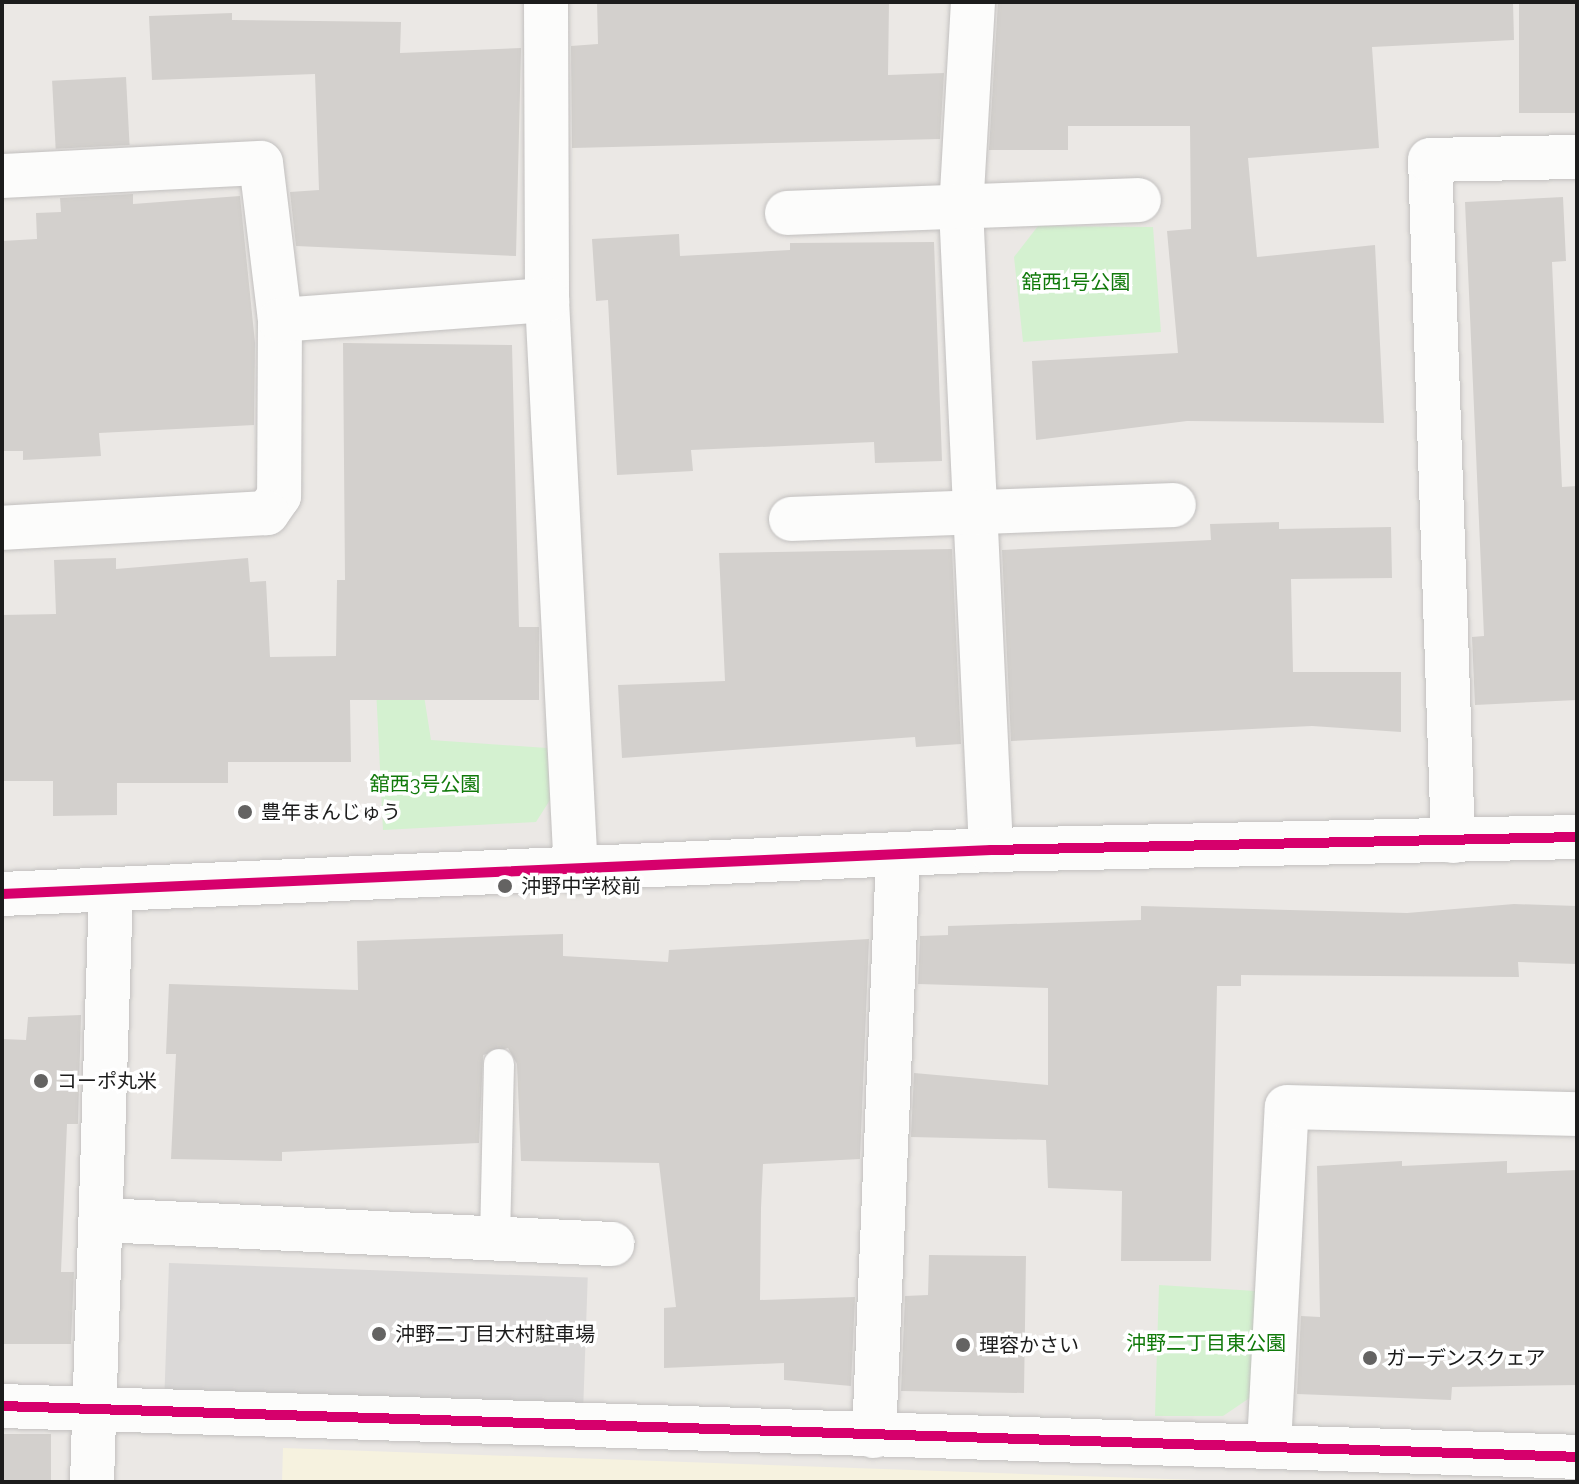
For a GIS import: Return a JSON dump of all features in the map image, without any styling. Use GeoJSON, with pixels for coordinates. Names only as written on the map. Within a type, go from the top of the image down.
{"type":"FeatureCollection","features":[{"type":"Feature","properties":{"kind":"street"},"geometry":{"type":"LineString","coordinates":[[546,2],[547,300],[576,872]]}},
{"type":"Feature","properties":{"kind":"street"},"geometry":{"type":"LineString","coordinates":[[973,2],[961,208],[991,850]]}},
{"type":"Feature","properties":{"kind":"street"},"geometry":{"type":"LineString","coordinates":[[1453,841],[1430,160],[1577,157]]}},
{"type":"Feature","properties":{"kind":"street"},"geometry":{"type":"LineString","coordinates":[[2,176],[261,163],[280,320],[279,496],[267,513],[2,528]]}},
{"type":"Feature","properties":{"kind":"street"},"geometry":{"type":"LineString","coordinates":[[787,213],[1139,200]]}},
{"type":"Feature","properties":{"kind":"street"},"geometry":{"type":"LineString","coordinates":[[280,320],[547,300]]}},
{"type":"Feature","properties":{"kind":"street"},"geometry":{"type":"LineString","coordinates":[[791,519],[1174,505]]}},
{"type":"Feature","properties":{"kind":"street"},"geometry":{"type":"LineString","coordinates":[[2,894],[576,872],[991,850],[1577,837]]}},
{"type":"Feature","properties":{"kind":"street"},"geometry":{"type":"LineString","coordinates":[[874,1436],[898,855]]}},
{"type":"Feature","properties":{"kind":"street"},"geometry":{"type":"LineString","coordinates":[[92,1482],[111,891]]}},
{"type":"Feature","properties":{"kind":"street"},"geometry":{"type":"LineString","coordinates":[[1269,1445],[1287,1107],[1577,1114]]}},
{"type":"Feature","properties":{"kind":"street"},"geometry":{"type":"LineString","coordinates":[[101,1220],[612,1244]]}},
{"type":"Feature","properties":{"kind":"street"},"geometry":{"type":"LineString","coordinates":[[2,1406],[1577,1457]]}},
{"type":"Feature","properties":{"kind":"lane"},"geometry":{"type":"LineString","coordinates":[[495,1240],[499,1064]]}},
{"type":"Feature","properties":{"kind":"shaded area","name":"沖野二丁目大村駐車場"},"geometry":{"type":"Polygon","coordinates":[[[169,1263],[588,1278],[583,1409],[164,1394],[169,1263]]]}},
{"type":"Feature","properties":{"kind":"shaded area"},"geometry":{"type":"Polygon","coordinates":[[[283,1448],[1255,1482],[282,1482],[283,1448]]]}},
{"type":"Feature","properties":{"kind":"green space","name":"舘西1号公園"},"geometry":{"type":"Polygon","coordinates":[[[1038,226],[1153,227],[1161,332],[1023,342],[1014,257],[1038,226]]]}},
{"type":"Feature","properties":{"kind":"green space","name":"舘西3号公園"},"geometry":{"type":"Polygon","coordinates":[[[422,683],[431,740],[547,748],[550,800],[536,822],[383,830],[376,688],[422,683]]]}},
{"type":"Feature","properties":{"kind":"green space","name":"沖野二丁目東公園"},"geometry":{"type":"Polygon","coordinates":[[[1159,1285],[1256,1291],[1254,1395],[1223,1416],[1155,1416],[1159,1285]]]}},
{"type":"Feature","properties":{"kind":"building"},"geometry":{"type":"Polygon","coordinates":[[[597,2],[889,2],[888,75],[944,73],[940,139],[572,148],[571,46],[598,44],[597,2]]]}},
{"type":"Feature","properties":{"kind":"building"},"geometry":{"type":"Polygon","coordinates":[[[998,2],[1513,2],[1514,40],[1372,47],[1379,148],[1248,158],[1257,257],[1375,245],[1384,423],[1187,421],[1036,440],[1032,361],[1178,353],[1167,231],[1191,229],[1190,126],[1068,126],[1068,150],[989,150],[998,2]]]}},
{"type":"Feature","properties":{"kind":"building"},"geometry":{"type":"Polygon","coordinates":[[[1519,2],[1577,2],[1577,113],[1519,113],[1519,2]]]}},
{"type":"Feature","properties":{"kind":"building"},"geometry":{"type":"Polygon","coordinates":[[[232,13],[232,20],[401,22],[400,53],[521,48],[516,256],[296,246],[290,192],[319,190],[315,74],[152,80],[149,16],[232,13]]]}},
{"type":"Feature","properties":{"kind":"building"},"geometry":{"type":"Polygon","coordinates":[[[126,77],[130,145],[56,149],[52,81],[126,77]]]}},
{"type":"Feature","properties":{"kind":"building"},"geometry":{"type":"Polygon","coordinates":[[[133,194],[133,204],[240,196],[255,343],[254,425],[99,433],[101,456],[23,460],[23,451],[2,451],[2,241],[37,239],[36,213],[61,212],[60,198],[133,194]]]}},
{"type":"Feature","properties":{"kind":"building"},"geometry":{"type":"Polygon","coordinates":[[[1563,197],[1566,261],[1552,262],[1562,487],[1577,486],[1577,700],[1475,705],[1472,637],[1484,636],[1465,202],[1563,197]]]}},
{"type":"Feature","properties":{"kind":"building"},"geometry":{"type":"Polygon","coordinates":[[[679,234],[680,256],[790,250],[790,243],[934,242],[942,461],[875,463],[874,442],[691,450],[693,471],[617,475],[608,300],[596,301],[592,239],[679,234]]]}},
{"type":"Feature","properties":{"kind":"building"},"geometry":{"type":"Polygon","coordinates":[[[343,343],[512,345],[519,627],[539,627],[539,700],[350,700],[351,762],[228,762],[228,783],[117,783],[117,815],[53,816],[53,781],[2,781],[2,615],[56,614],[54,560],[116,558],[116,569],[248,558],[250,582],[266,581],[270,657],[336,656],[337,580],[345,580],[343,343]]]}},
{"type":"Feature","properties":{"kind":"building"},"geometry":{"type":"Polygon","coordinates":[[[1279,522],[1279,529],[1391,527],[1392,578],[1291,579],[1293,672],[1401,672],[1401,732],[1312,726],[1011,741],[1002,550],[1211,540],[1210,524],[1279,522]]]}},
{"type":"Feature","properties":{"kind":"building"},"geometry":{"type":"Polygon","coordinates":[[[952,549],[961,744],[916,747],[915,737],[622,758],[618,685],[725,681],[719,553],[952,549]]]}},
{"type":"Feature","properties":{"kind":"building"},"geometry":{"type":"Polygon","coordinates":[[[1514,904],[1577,906],[1577,964],[1518,962],[1519,977],[1241,975],[1241,986],[1217,986],[1211,1261],[1121,1261],[1122,1191],[1048,1188],[1046,1140],[911,1137],[914,1073],[1048,1085],[1048,988],[918,984],[920,936],[948,935],[948,926],[1141,920],[1141,906],[1407,913],[1514,904]]]}},
{"type":"Feature","properties":{"kind":"building"},"geometry":{"type":"Polygon","coordinates":[[[563,934],[563,956],[668,962],[669,950],[869,939],[860,1159],[763,1164],[761,1208],[760,1300],[855,1297],[851,1386],[784,1380],[784,1363],[664,1368],[664,1308],[676,1307],[659,1163],[521,1161],[517,1064],[508,1048],[483,1055],[479,1143],[282,1152],[282,1161],[171,1159],[176,1054],[166,1054],[169,984],[358,990],[357,941],[563,934]]]}},
{"type":"Feature","properties":{"kind":"building"},"geometry":{"type":"Polygon","coordinates":[[[81,1015],[78,1124],[67,1124],[61,1272],[74,1272],[71,1344],[2,1344],[2,1039],[26,1040],[28,1017],[81,1015]]]}},
{"type":"Feature","properties":{"kind":"building"},"geometry":{"type":"Polygon","coordinates":[[[1402,1161],[1402,1166],[1507,1161],[1507,1173],[1577,1170],[1577,1385],[1452,1387],[1451,1400],[1297,1394],[1301,1316],[1320,1317],[1317,1166],[1402,1161]]]}},
{"type":"Feature","properties":{"kind":"building"},"geometry":{"type":"Polygon","coordinates":[[[929,1255],[1026,1256],[1024,1393],[901,1391],[905,1296],[928,1295],[929,1255]]]}},
{"type":"Feature","properties":{"kind":"building"},"geometry":{"type":"Polygon","coordinates":[[[2,1434],[51,1434],[51,1482],[2,1482],[2,1434]]]}},
{"type":"Feature","properties":{"kind":"cycle path"},"geometry":{"type":"LineString","coordinates":[[2,894],[991,850],[1577,837]]}},
{"type":"Feature","properties":{"kind":"cycle path"},"geometry":{"type":"LineString","coordinates":[[2,1406],[1577,1457]]}},
{"type":"Feature","properties":{"kind":"place","name":"豊年まんじゅう"},"geometry":{"type":"Point","coordinates":[245,812]}},
{"type":"Feature","properties":{"kind":"place","name":"沖野中学校前"},"geometry":{"type":"Point","coordinates":[505,886]}},
{"type":"Feature","properties":{"kind":"place","name":"コーポ丸米"},"geometry":{"type":"Point","coordinates":[41,1081]}},
{"type":"Feature","properties":{"kind":"place","name":"沖野二丁目大村駐車場"},"geometry":{"type":"Point","coordinates":[379,1334]}},
{"type":"Feature","properties":{"kind":"place","name":"理容かさい"},"geometry":{"type":"Point","coordinates":[963,1345]}},
{"type":"Feature","properties":{"kind":"place","name":"ガーデンスクェア"},"geometry":{"type":"Point","coordinates":[1370,1358]}}]}
